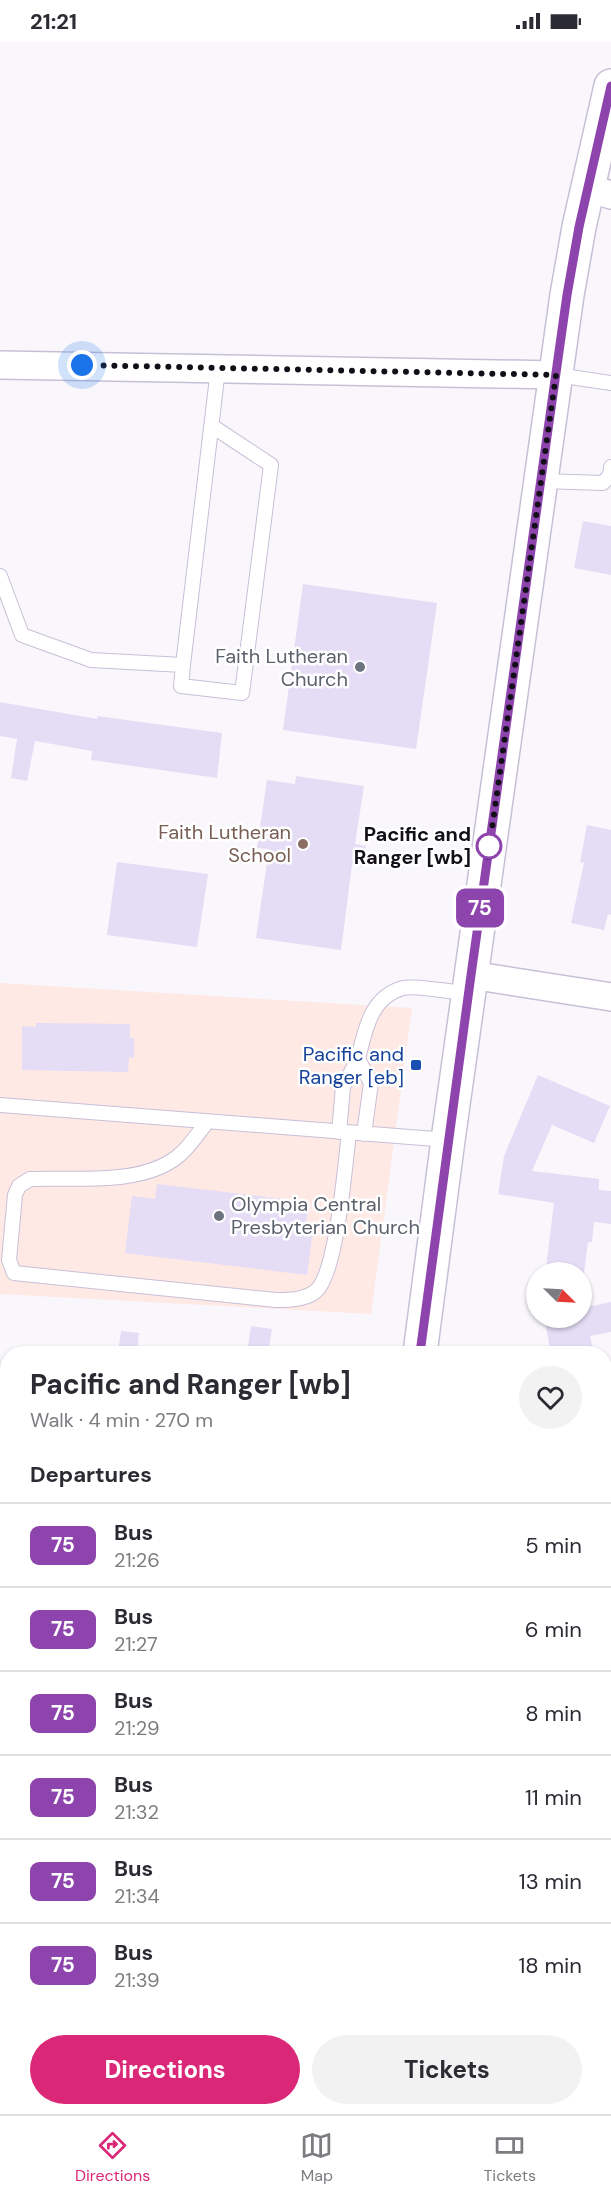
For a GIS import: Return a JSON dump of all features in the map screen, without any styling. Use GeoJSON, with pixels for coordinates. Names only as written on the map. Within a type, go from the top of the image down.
{"type":"FeatureCollection","features":[{"type":"Feature","properties":{"kind":"main road"},"geometry":{"type":"LineString","coordinates":[[421,1346],[567,295],[599,191],[611,86]]}},
{"type":"Feature","properties":{"kind":"street"},"geometry":{"type":"LineString","coordinates":[[0,365],[556,375]]}},
{"type":"Feature","properties":{"kind":"street"},"geometry":{"type":"LineString","coordinates":[[470,984],[611,997]]}},
{"type":"Feature","properties":{"kind":"lane"},"geometry":{"type":"LineString","coordinates":[[212,426],[271,465],[242,693],[181,686],[183,665],[212,426],[219,369]]}},
{"type":"Feature","properties":{"kind":"lane"},"geometry":{"type":"LineString","coordinates":[[556,375],[611,383]]}},
{"type":"Feature","properties":{"kind":"lane"},"geometry":{"type":"LineString","coordinates":[[542,481],[603,483],[610,475],[611,467]]}},
{"type":"Feature","properties":{"kind":"lane"},"geometry":{"type":"LineString","coordinates":[[0,576],[22,635],[91,660],[183,665]]}},
{"type":"Feature","properties":{"kind":"lane"},"geometry":{"type":"LineString","coordinates":[[207,1122],[179,1156],[151,1170],[120,1177],[30,1179],[24,1182],[15,1195],[4,1262],[14,1273],[21,1276],[41,1276],[276,1300],[304,1297],[316,1291],[327,1275],[332,1253],[344,1133],[343,1087],[358,1059],[369,1017],[381,1001],[404,988],[470,984]]}},
{"type":"Feature","properties":{"kind":"lane"},"geometry":{"type":"LineString","coordinates":[[358,1059],[371,1083],[364,1134]]}},
{"type":"Feature","properties":{"kind":"lane"},"geometry":{"type":"LineString","coordinates":[[0,1105],[448,1140]]}},
{"type":"Feature","properties":{"kind":"shaded area"},"geometry":{"type":"Polygon","coordinates":[[[0,983],[412,1008],[371,1314],[0,1294],[0,983]]]}},
{"type":"Feature","properties":{"kind":"building"},"geometry":{"type":"Polygon","coordinates":[[[583,521],[611,526],[611,575],[574,568],[583,521]]]}},
{"type":"Feature","properties":{"kind":"building","name":"Faith Lutheran Church"},"geometry":{"type":"Polygon","coordinates":[[[303,584],[437,603],[416,749],[283,730],[303,584]]]}},
{"type":"Feature","properties":{"kind":"building"},"geometry":{"type":"Polygon","coordinates":[[[0,702],[97,719],[97,716],[222,733],[217,778],[91,760],[92,751],[35,741],[27,781],[11,778],[17,739],[0,736],[0,702]]]}},
{"type":"Feature","properties":{"kind":"building"},"geometry":{"type":"Polygon","coordinates":[[[296,776],[364,786],[355,844],[366,846],[363,867],[352,865],[341,950],[256,938],[269,849],[257,848],[267,780],[295,784],[296,776]]]}},
{"type":"Feature","properties":{"kind":"building"},"geometry":{"type":"Polygon","coordinates":[[[587,825],[611,830],[611,915],[608,914],[604,930],[571,923],[584,863],[580,862],[587,825]]]}},
{"type":"Feature","properties":{"kind":"building"},"geometry":{"type":"Polygon","coordinates":[[[117,862],[208,874],[197,947],[107,935],[117,862]]]}},
{"type":"Feature","properties":{"kind":"building"},"geometry":{"type":"Polygon","coordinates":[[[36,1023],[130,1024],[130,1038],[134,1038],[134,1058],[129,1057],[128,1072],[22,1070],[22,1026],[36,1027],[36,1023]]]}},
{"type":"Feature","properties":{"kind":"building"},"geometry":{"type":"Polygon","coordinates":[[[538,1075],[610,1106],[594,1143],[552,1125],[532,1171],[599,1179],[599,1190],[611,1191],[611,1224],[594,1222],[592,1242],[588,1242],[585,1262],[547,1262],[554,1203],[498,1194],[504,1156],[538,1075]]]}},
{"type":"Feature","properties":{"kind":"building","name":"Olympia Central Presbyterian Church"},"geometry":{"type":"Polygon","coordinates":[[[157,1184],[309,1202],[305,1230],[313,1231],[307,1275],[125,1253],[132,1196],[155,1199],[157,1184]]]}},
{"type":"Feature","properties":{"kind":"building"},"geometry":{"type":"Polygon","coordinates":[[[611,1302],[611,1332],[590,1336],[592,1346],[550,1346],[546,1328],[592,1328],[592,1306],[611,1302]]]}},
{"type":"Feature","properties":{"kind":"building"},"geometry":{"type":"Polygon","coordinates":[[[251,1326],[272,1329],[269,1346],[248,1346],[251,1326]]]}},
{"type":"Feature","properties":{"kind":"building"},"geometry":{"type":"Polygon","coordinates":[[[121,1331],[139,1333],[138,1346],[119,1346],[121,1331]]]}},
{"type":"Feature","properties":{"kind":"bus line","name":"75"},"geometry":{"type":"LineString","coordinates":[[421,1346],[567,295],[579,227],[611,86]]}},
{"type":"Feature","properties":{"kind":"place","name":"Faith Lutheran Church"},"geometry":{"type":"Point","coordinates":[360,667]}},
{"type":"Feature","properties":{"kind":"place","name":"Faith Lutheran School"},"geometry":{"type":"Point","coordinates":[303,844]}},
{"type":"Feature","properties":{"kind":"place","name":"Pacific and Ranger [wb]"},"geometry":{"type":"Point","coordinates":[489,846]}},
{"type":"Feature","properties":{"kind":"place","name":"Pacific and Ranger [eb]"},"geometry":{"type":"Point","coordinates":[416,1065]}},
{"type":"Feature","properties":{"kind":"place","name":"Olympia Central Presbyterian Church"},"geometry":{"type":"Point","coordinates":[219,1216]}},
{"type":"Feature","properties":{"kind":"route"},"geometry":{"type":"LineString","coordinates":[[82,365],[556,375],[488,857],[489,846]]}}]}
